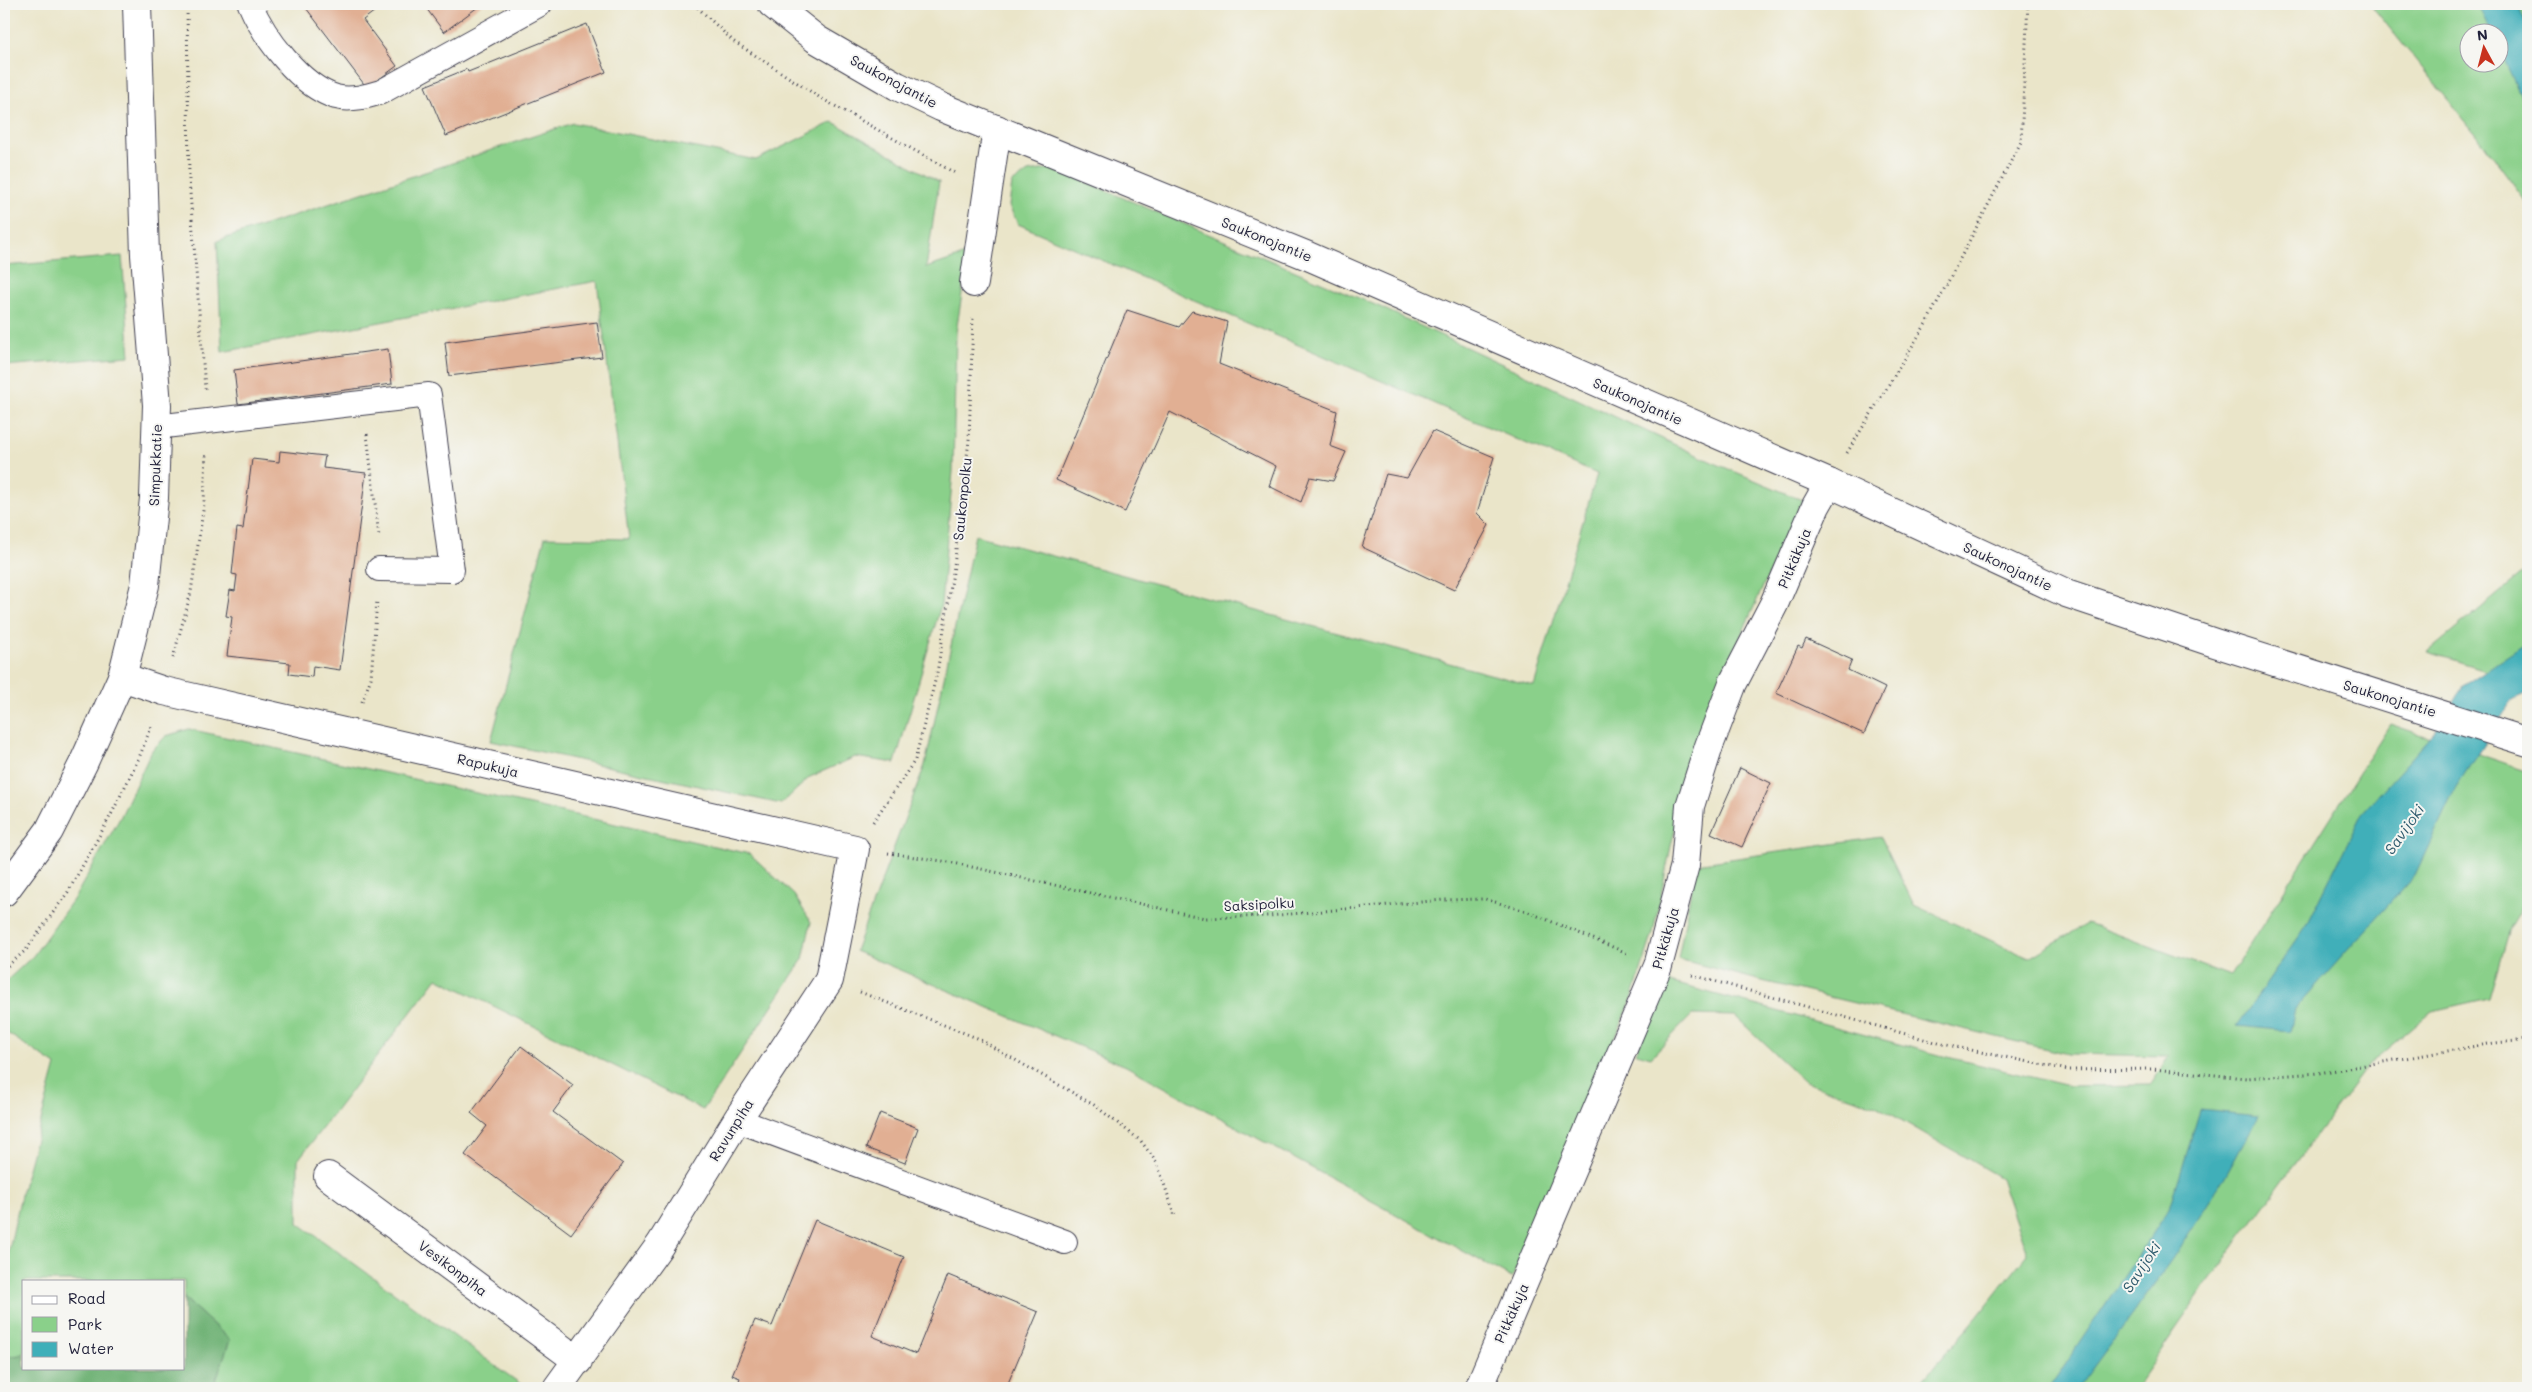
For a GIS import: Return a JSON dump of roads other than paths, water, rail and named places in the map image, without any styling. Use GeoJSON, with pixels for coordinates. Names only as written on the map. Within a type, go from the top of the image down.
{"type":"FeatureCollection","features":[{"type":"Feature","properties":{"kind":"street","name":"Simpukkatie"},"geometry":{"type":"LineString","coordinates":[[4,892],[49,831],[83,764],[122,677],[144,585],[154,498],[157,405],[145,255],[137,4]]}},
{"type":"Feature","properties":{"kind":"street","name":"Saukonojantie"},"geometry":{"type":"LineString","coordinates":[[772,4],[816,39],[897,86],[941,107],[1308,256],[1829,484],[2066,593],[2215,643],[2526,741]]}},
{"type":"Feature","properties":{"kind":"street"},"geometry":{"type":"LineString","coordinates":[[974,283],[997,129]]}},
{"type":"Feature","properties":{"kind":"street","name":"Pitkäkuja"},"geometry":{"type":"LineString","coordinates":[[1478,1388],[1658,966],[1685,865],[1690,806],[1709,746],[1733,683],[1774,604],[1816,506],[1829,484]]}},
{"type":"Feature","properties":{"kind":"street","name":"Rapukuja"},"geometry":{"type":"LineString","coordinates":[[122,677],[183,695],[855,849]]}},
{"type":"Feature","properties":{"kind":"street","name":"Ravunpiha"},"geometry":{"type":"LineString","coordinates":[[557,1388],[660,1245],[737,1120],[829,980],[855,849]]}},
{"type":"Feature","properties":{"kind":"street","name":"Vesikonpiha"},"geometry":{"type":"LineString","coordinates":[[328,1176],[578,1361]]}},
{"type":"Feature","properties":{"kind":"lane"},"geometry":{"type":"LineString","coordinates":[[250,4],[257,21],[279,52],[297,71],[316,87],[337,97],[360,98],[381,92],[540,4]]}},
{"type":"Feature","properties":{"kind":"lane"},"geometry":{"type":"LineString","coordinates":[[156,427],[429,395],[452,570],[379,569]]}},
{"type":"Feature","properties":{"kind":"lane"},"geometry":{"type":"LineString","coordinates":[[737,1120],[1065,1242]]}},
{"type":"Feature","properties":{"kind":"water"},"geometry":{"type":"Polygon","coordinates":[[[2477,4],[2517,4],[2528,28],[2528,111],[2510,72],[2510,22],[2486,22],[2477,4]]]}},
{"type":"Feature","properties":{"kind":"water","name":"Savijoki"},"geometry":{"type":"Polygon","coordinates":[[[2528,642],[2528,692],[2512,701],[2456,787],[2415,875],[2295,1009],[2290,1031],[2237,1026],[2307,925],[2362,813],[2436,731],[2464,685],[2528,642]]]}},
{"type":"Feature","properties":{"kind":"water","name":"Savijoki"},"geometry":{"type":"Polygon","coordinates":[[[2200,1110],[2258,1116],[2224,1178],[2172,1260],[2078,1388],[2049,1388],[2170,1208],[2200,1110]]]}}]}
